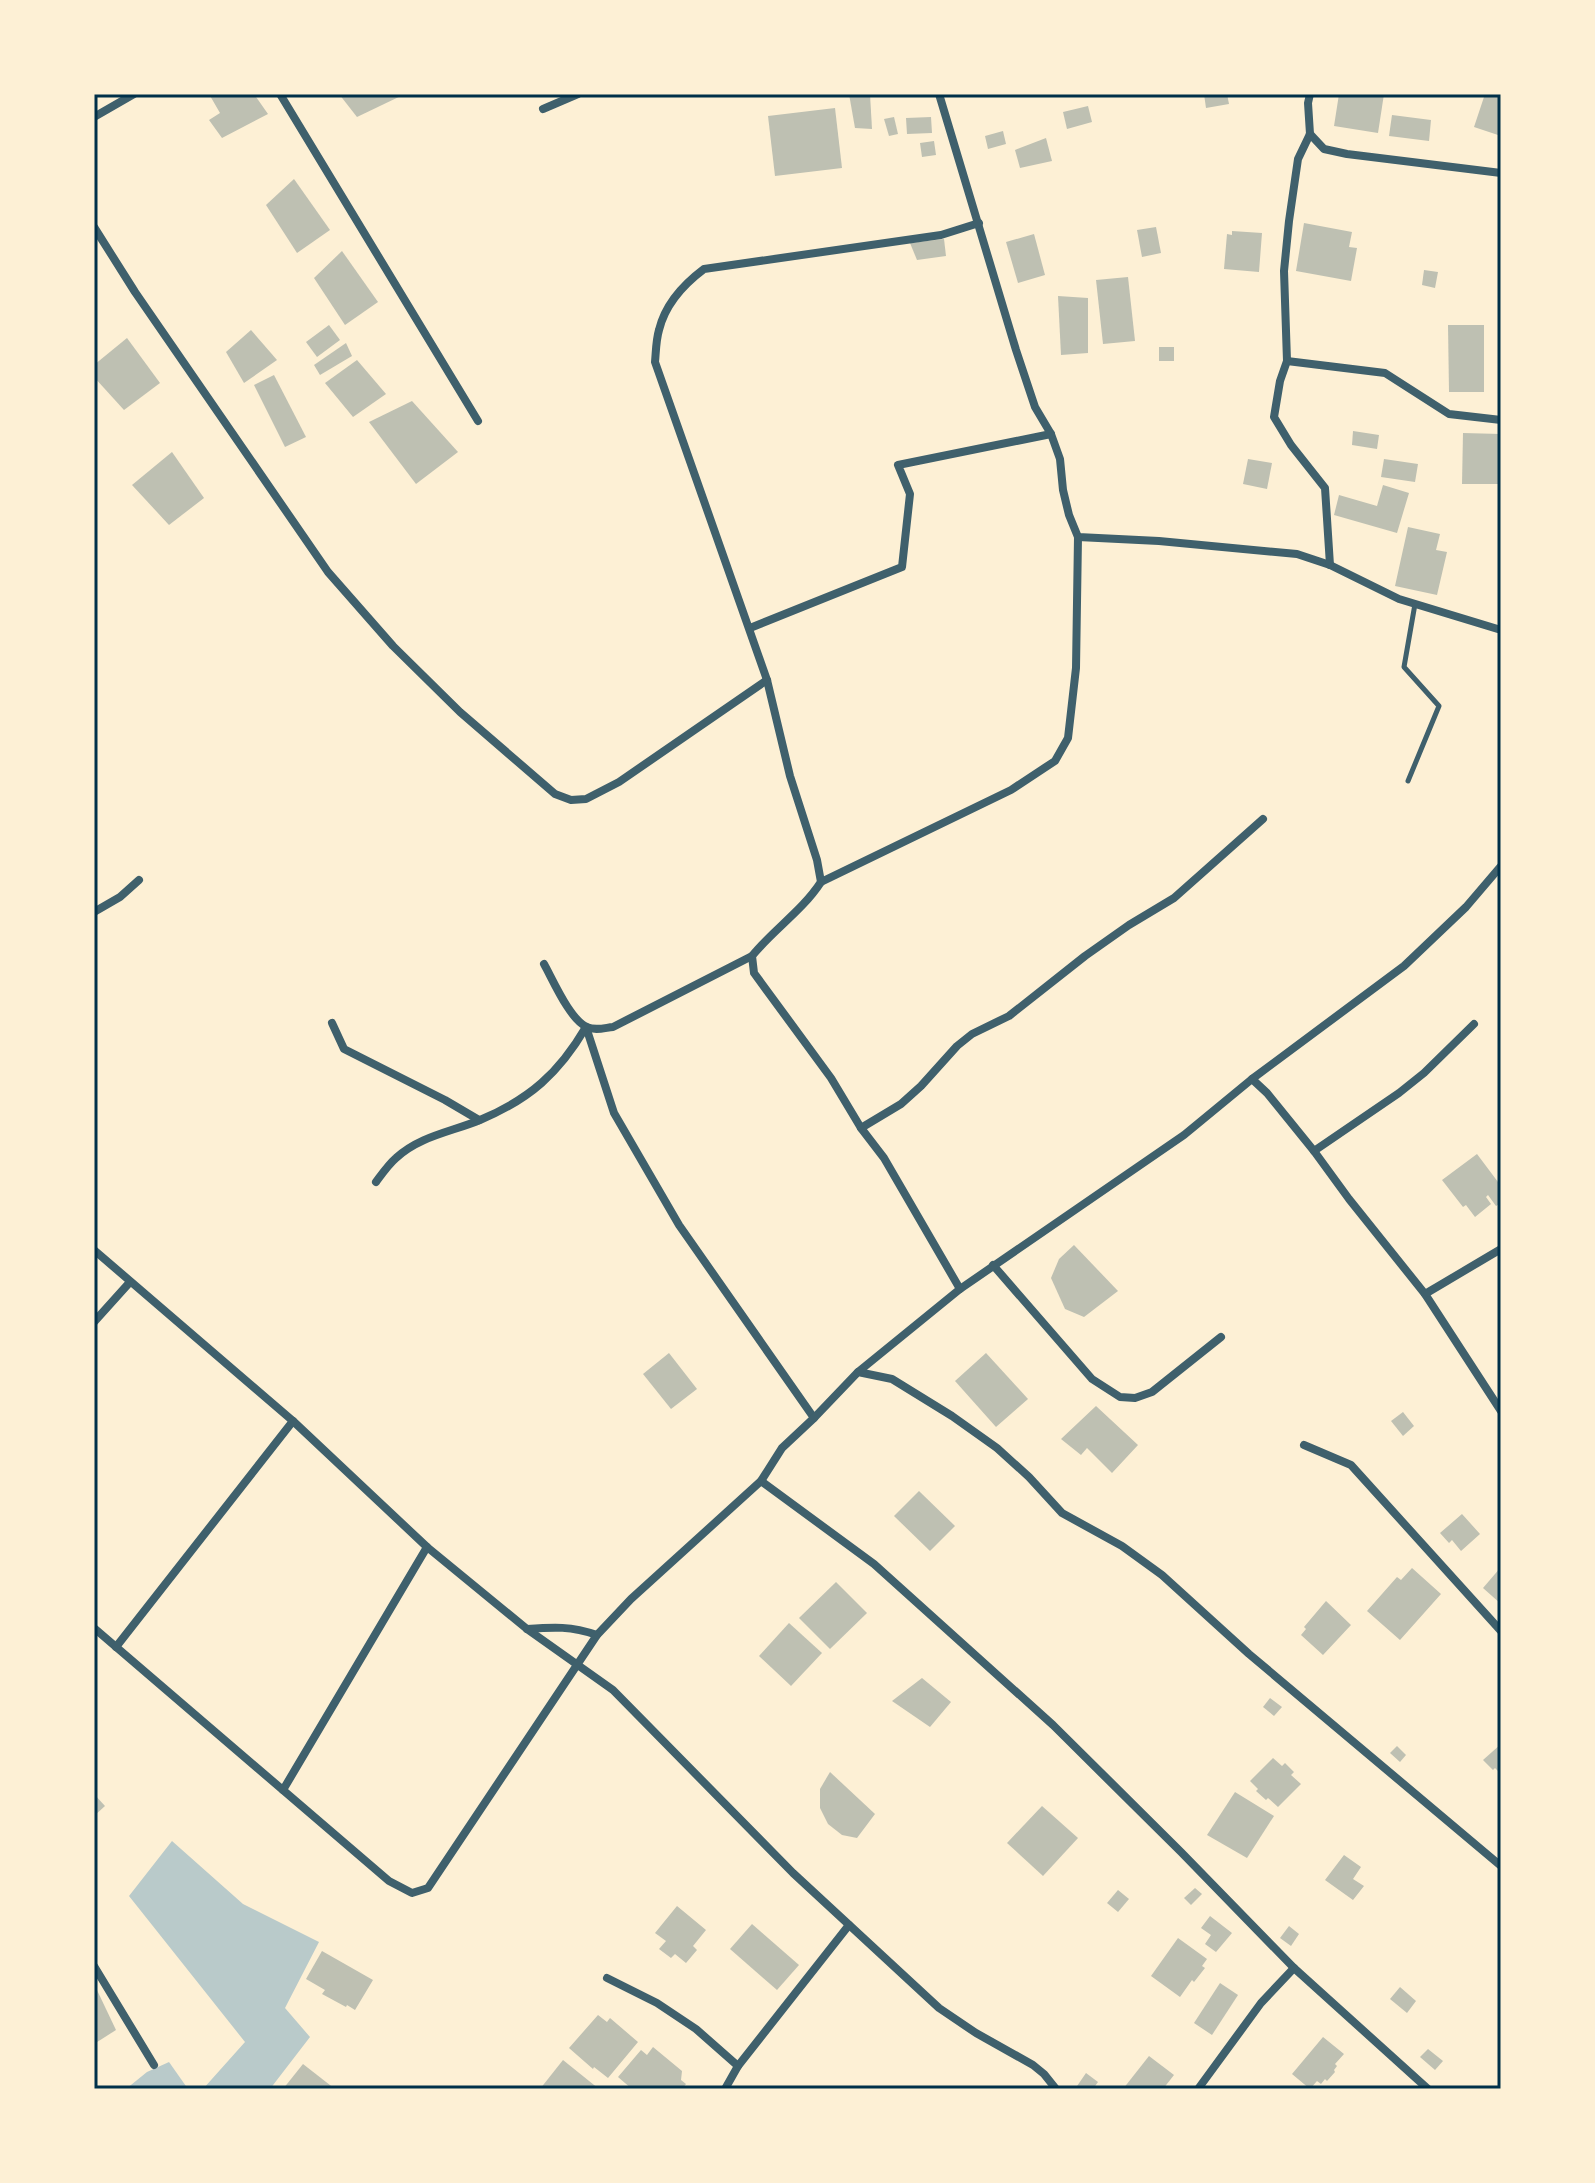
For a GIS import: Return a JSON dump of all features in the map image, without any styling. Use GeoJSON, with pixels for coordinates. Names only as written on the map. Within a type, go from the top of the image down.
{"type":"FeatureCollection","features":[{"type":"Feature","properties":{"kind":"street"},"geometry":{"type":"LineString","coordinates":[[94,117],[134,94]]}},
{"type":"Feature","properties":{"kind":"street"},"geometry":{"type":"LineString","coordinates":[[280,94],[478,421]]}},
{"type":"Feature","properties":{"kind":"street"},"geometry":{"type":"LineString","coordinates":[[543,109],[578,94]]}},
{"type":"Feature","properties":{"kind":"street"},"geometry":{"type":"LineString","coordinates":[[544,964],[575,1018],[586,1027],[613,1027],[752,956],[768,937],[808,902],[821,882],[1011,790],[1055,761],[1068,738],[1076,668],[1078,537],[1063,490],[1060,459],[1051,434],[1035,407],[939,94]]}},
{"type":"Feature","properties":{"kind":"street"},"geometry":{"type":"LineString","coordinates":[[1310,94],[1310,134],[1298,159],[1289,221],[1284,271],[1287,361],[1274,417],[1291,445],[1325,488],[1330,565]]}},
{"type":"Feature","properties":{"kind":"street"},"geometry":{"type":"LineString","coordinates":[[1310,134],[1324,149],[1347,154],[1501,173]]}},
{"type":"Feature","properties":{"kind":"street"},"geometry":{"type":"LineString","coordinates":[[821,882],[790,776],[767,680],[655,362],[659,328],[685,283],[704,269],[941,235],[979,223]]}},
{"type":"Feature","properties":{"kind":"street"},"geometry":{"type":"LineString","coordinates":[[94,227],[135,292],[328,572],[393,646],[460,712],[555,794],[571,800],[586,799],[619,782],[767,680]]}},
{"type":"Feature","properties":{"kind":"street"},"geometry":{"type":"LineString","coordinates":[[1287,361],[1385,373],[1449,414],[1501,420]]}},
{"type":"Feature","properties":{"kind":"street"},"geometry":{"type":"LineString","coordinates":[[750,628],[902,567],[910,494],[898,465],[1051,434]]}},
{"type":"Feature","properties":{"kind":"street"},"geometry":{"type":"LineString","coordinates":[[1078,537],[1297,554],[1330,565],[1399,599],[1501,630]]}},
{"type":"Feature","properties":{"kind":"street"},"geometry":{"type":"LineString","coordinates":[[861,1128],[901,1104],[972,1034],[1009,1016],[1107,940],[1174,898],[1263,819]]}},
{"type":"Feature","properties":{"kind":"street"},"geometry":{"type":"LineString","coordinates":[[94,1628],[389,1881],[412,1893],[428,1888],[597,1635],[631,1599],[761,1481],[782,1448],[858,1372],[960,1289],[1153,1157],[1404,966],[1466,907],[1501,866]]}},
{"type":"Feature","properties":{"kind":"street"},"geometry":{"type":"LineString","coordinates":[[95,911],[120,897],[139,880]]}},
{"type":"Feature","properties":{"kind":"street"},"geometry":{"type":"LineString","coordinates":[[752,956],[754,973],[831,1078],[861,1128],[884,1158],[960,1289]]}},
{"type":"Feature","properties":{"kind":"street"},"geometry":{"type":"LineString","coordinates":[[332,1023],[344,1049],[479,1120]]}},
{"type":"Feature","properties":{"kind":"street"},"geometry":{"type":"LineString","coordinates":[[1314,1151],[1407,1087],[1474,1024]]}},
{"type":"Feature","properties":{"kind":"street"},"geometry":{"type":"LineString","coordinates":[[376,1182],[395,1159],[418,1141],[501,1110],[547,1080],[572,1051],[586,1027]]}},
{"type":"Feature","properties":{"kind":"street"},"geometry":{"type":"LineString","coordinates":[[586,1027],[614,1113],[679,1225],[814,1418]]}},
{"type":"Feature","properties":{"kind":"street"},"geometry":{"type":"LineString","coordinates":[[1252,1079],[1314,1151],[1425,1294],[1501,1411]]}},
{"type":"Feature","properties":{"kind":"street"},"geometry":{"type":"LineString","coordinates":[[1425,1294],[1501,1249]]}},
{"type":"Feature","properties":{"kind":"street"},"geometry":{"type":"LineString","coordinates":[[94,1250],[293,1421],[427,1547],[527,1629],[613,1690],[793,1873],[939,2008],[1033,2065],[1056,2089]]}},
{"type":"Feature","properties":{"kind":"street"},"geometry":{"type":"LineString","coordinates":[[993,1265],[1092,1379],[1120,1397],[1135,1398],[1152,1392],[1221,1337]]}},
{"type":"Feature","properties":{"kind":"street"},"geometry":{"type":"LineString","coordinates":[[94,1322],[130,1282]]}},
{"type":"Feature","properties":{"kind":"street"},"geometry":{"type":"LineString","coordinates":[[858,1372],[892,1379],[997,1448],[1062,1513],[1122,1546],[1162,1575],[1249,1654],[1501,1866]]}},
{"type":"Feature","properties":{"kind":"street"},"geometry":{"type":"LineString","coordinates":[[116,1647],[293,1421]]}},
{"type":"Feature","properties":{"kind":"street"},"geometry":{"type":"LineString","coordinates":[[1304,1445],[1351,1465],[1501,1631]]}},
{"type":"Feature","properties":{"kind":"street"},"geometry":{"type":"LineString","coordinates":[[761,1481],[874,1564],[1053,1725],[1294,1968],[1428,2089]]}},
{"type":"Feature","properties":{"kind":"street"},"geometry":{"type":"LineString","coordinates":[[283,1790],[427,1547]]}},
{"type":"Feature","properties":{"kind":"street"},"geometry":{"type":"LineString","coordinates":[[527,1629],[575,1628],[597,1635]]}},
{"type":"Feature","properties":{"kind":"street"},"geometry":{"type":"LineString","coordinates":[[725,2089],[738,2066],[849,1925]]}},
{"type":"Feature","properties":{"kind":"street"},"geometry":{"type":"LineString","coordinates":[[94,1966],[154,2065]]}},
{"type":"Feature","properties":{"kind":"street"},"geometry":{"type":"LineString","coordinates":[[1198,2089],[1261,2003],[1294,1968]]}},
{"type":"Feature","properties":{"kind":"street"},"geometry":{"type":"LineString","coordinates":[[607,1978],[657,2003],[696,2029],[738,2066]]}},
{"type":"Feature","properties":{"kind":"lane"},"geometry":{"type":"LineString","coordinates":[[1408,781],[1439,706],[1404,667],[1415,604]]}},
{"type":"Feature","properties":{"kind":"lane"},"geometry":{"type":"LineString","coordinates":[[1492,1399],[1501,1392]]}},
{"type":"Feature","properties":{"kind":"shaded area"},"geometry":{"type":"Polygon","coordinates":[[[172,1841],[243,1904],[319,1942],[285,2008],[310,2037],[270,2089],[203,2089],[245,2042],[129,1896],[172,1841]]]}},
{"type":"Feature","properties":{"kind":"shaded area"},"geometry":{"type":"Polygon","coordinates":[[[169,2062],[188,2089],[126,2089],[147,2072],[169,2062]]]}},
{"type":"Feature","properties":{"kind":"building"},"geometry":{"type":"Polygon","coordinates":[[[209,94],[254,94],[268,114],[222,138],[209,120],[220,113],[209,94]]]}},
{"type":"Feature","properties":{"kind":"building"},"geometry":{"type":"Polygon","coordinates":[[[339,94],[405,94],[357,117],[339,94]]]}},
{"type":"Feature","properties":{"kind":"building"},"geometry":{"type":"Polygon","coordinates":[[[849,94],[870,94],[872,129],[855,128],[849,94]]]}},
{"type":"Feature","properties":{"kind":"building"},"geometry":{"type":"Polygon","coordinates":[[[1204,94],[1227,94],[1229,104],[1206,108],[1204,94]]]}},
{"type":"Feature","properties":{"kind":"building"},"geometry":{"type":"Polygon","coordinates":[[[1339,94],[1384,94],[1378,133],[1334,126],[1339,94]]]}},
{"type":"Feature","properties":{"kind":"building"},"geometry":{"type":"Polygon","coordinates":[[[1485,94],[1501,94],[1501,136],[1474,127],[1485,94]]]}},
{"type":"Feature","properties":{"kind":"building"},"geometry":{"type":"Polygon","coordinates":[[[1088,106],[1092,122],[1067,129],[1063,112],[1088,106]]]}},
{"type":"Feature","properties":{"kind":"building"},"geometry":{"type":"Polygon","coordinates":[[[835,108],[842,168],[775,176],[768,116],[835,108]]]}},
{"type":"Feature","properties":{"kind":"building"},"geometry":{"type":"Polygon","coordinates":[[[1392,115],[1431,120],[1429,141],[1389,136],[1392,115]]]}},
{"type":"Feature","properties":{"kind":"building"},"geometry":{"type":"Polygon","coordinates":[[[894,117],[898,134],[889,136],[884,119],[894,117]]]}},
{"type":"Feature","properties":{"kind":"building"},"geometry":{"type":"Polygon","coordinates":[[[931,117],[932,133],[907,134],[906,118],[931,117]]]}},
{"type":"Feature","properties":{"kind":"building"},"geometry":{"type":"Polygon","coordinates":[[[1003,131],[1006,144],[988,149],[985,136],[1003,131]]]}},
{"type":"Feature","properties":{"kind":"building"},"geometry":{"type":"Polygon","coordinates":[[[1046,138],[1052,161],[1020,168],[1015,150],[1046,138]]]}},
{"type":"Feature","properties":{"kind":"building"},"geometry":{"type":"Polygon","coordinates":[[[934,141],[936,155],[922,157],[920,143],[934,141]]]}},
{"type":"Feature","properties":{"kind":"building"},"geometry":{"type":"Polygon","coordinates":[[[294,179],[330,230],[297,253],[266,205],[294,179]]]}},
{"type":"Feature","properties":{"kind":"building"},"geometry":{"type":"Polygon","coordinates":[[[1304,223],[1352,232],[1349,247],[1357,248],[1351,281],[1296,271],[1304,223]]]}},
{"type":"Feature","properties":{"kind":"building"},"geometry":{"type":"Polygon","coordinates":[[[1156,227],[1161,253],[1142,257],[1137,230],[1156,227]]]}},
{"type":"Feature","properties":{"kind":"building"},"geometry":{"type":"Polygon","coordinates":[[[1232,231],[1262,233],[1259,272],[1224,269],[1227,234],[1232,235],[1232,231]]]}},
{"type":"Feature","properties":{"kind":"building"},"geometry":{"type":"Polygon","coordinates":[[[1034,234],[1045,275],[1018,283],[1006,242],[1034,234]]]}},
{"type":"Feature","properties":{"kind":"building"},"geometry":{"type":"Polygon","coordinates":[[[944,239],[946,256],[917,260],[910,243],[944,239]]]}},
{"type":"Feature","properties":{"kind":"building"},"geometry":{"type":"Polygon","coordinates":[[[342,251],[378,302],[345,325],[314,278],[342,251]]]}},
{"type":"Feature","properties":{"kind":"building"},"geometry":{"type":"Polygon","coordinates":[[[1424,270],[1438,272],[1435,288],[1422,285],[1424,270]]]}},
{"type":"Feature","properties":{"kind":"building"},"geometry":{"type":"Polygon","coordinates":[[[1128,277],[1135,341],[1103,344],[1096,280],[1128,277]]]}},
{"type":"Feature","properties":{"kind":"building"},"geometry":{"type":"Polygon","coordinates":[[[1058,296],[1088,298],[1088,353],[1061,355],[1058,296]]]}},
{"type":"Feature","properties":{"kind":"building"},"geometry":{"type":"Polygon","coordinates":[[[329,325],[340,340],[317,357],[306,342],[329,325]]]}},
{"type":"Feature","properties":{"kind":"building"},"geometry":{"type":"Polygon","coordinates":[[[1448,325],[1484,325],[1484,392],[1449,392],[1448,325]]]}},
{"type":"Feature","properties":{"kind":"building"},"geometry":{"type":"Polygon","coordinates":[[[251,330],[277,360],[244,383],[226,352],[251,330]]]}},
{"type":"Feature","properties":{"kind":"building"},"geometry":{"type":"Polygon","coordinates":[[[127,338],[160,383],[124,410],[94,377],[94,365],[127,338]]]}},
{"type":"Feature","properties":{"kind":"building"},"geometry":{"type":"Polygon","coordinates":[[[346,343],[352,356],[320,375],[314,365],[346,343]]]}},
{"type":"Feature","properties":{"kind":"building"},"geometry":{"type":"Polygon","coordinates":[[[1159,347],[1174,347],[1174,361],[1159,361],[1159,347]]]}},
{"type":"Feature","properties":{"kind":"building"},"geometry":{"type":"Polygon","coordinates":[[[357,360],[386,394],[353,417],[325,383],[357,360]]]}},
{"type":"Feature","properties":{"kind":"building"},"geometry":{"type":"Polygon","coordinates":[[[274,375],[306,437],[285,447],[254,385],[274,375]]]}},
{"type":"Feature","properties":{"kind":"building"},"geometry":{"type":"Polygon","coordinates":[[[412,401],[458,452],[416,484],[369,422],[412,401]]]}},
{"type":"Feature","properties":{"kind":"building"},"geometry":{"type":"Polygon","coordinates":[[[1353,431],[1379,435],[1377,449],[1352,445],[1353,431]]]}},
{"type":"Feature","properties":{"kind":"building"},"geometry":{"type":"Polygon","coordinates":[[[1463,433],[1501,434],[1501,484],[1462,484],[1463,433]]]}},
{"type":"Feature","properties":{"kind":"building"},"geometry":{"type":"Polygon","coordinates":[[[172,452],[204,498],[169,525],[132,485],[172,452]]]}},
{"type":"Feature","properties":{"kind":"building"},"geometry":{"type":"Polygon","coordinates":[[[1248,459],[1272,463],[1267,489],[1243,484],[1248,459]]]}},
{"type":"Feature","properties":{"kind":"building"},"geometry":{"type":"Polygon","coordinates":[[[1384,459],[1418,464],[1415,482],[1381,477],[1384,459]]]}},
{"type":"Feature","properties":{"kind":"building"},"geometry":{"type":"Polygon","coordinates":[[[1383,485],[1409,493],[1397,533],[1334,515],[1339,495],[1377,506],[1383,485]]]}},
{"type":"Feature","properties":{"kind":"building"},"geometry":{"type":"Polygon","coordinates":[[[1408,527],[1440,534],[1436,550],[1447,552],[1437,595],[1395,586],[1408,527]]]}},
{"type":"Feature","properties":{"kind":"building"},"geometry":{"type":"Polygon","coordinates":[[[1477,1154],[1501,1186],[1501,1203],[1496,1206],[1488,1195],[1486,1197],[1491,1204],[1475,1217],[1442,1180],[1477,1154]]]}},
{"type":"Feature","properties":{"kind":"building"},"geometry":{"type":"Polygon","coordinates":[[[1074,1245],[1118,1291],[1084,1317],[1065,1309],[1051,1278],[1059,1259],[1074,1245]]]}},
{"type":"Feature","properties":{"kind":"building"},"geometry":{"type":"Polygon","coordinates":[[[669,1353],[697,1389],[671,1409],[643,1374],[669,1353]]]}},
{"type":"Feature","properties":{"kind":"building"},"geometry":{"type":"Polygon","coordinates":[[[986,1353],[1028,1399],[996,1427],[955,1381],[986,1353]]]}},
{"type":"Feature","properties":{"kind":"building"},"geometry":{"type":"Polygon","coordinates":[[[1096,1406],[1138,1445],[1112,1473],[1087,1448],[1081,1455],[1061,1439],[1096,1406]]]}},
{"type":"Feature","properties":{"kind":"building"},"geometry":{"type":"Polygon","coordinates":[[[1403,1412],[1414,1426],[1403,1436],[1391,1421],[1403,1412]]]}},
{"type":"Feature","properties":{"kind":"building"},"geometry":{"type":"Polygon","coordinates":[[[919,1491],[955,1526],[930,1551],[894,1516],[919,1491]]]}},
{"type":"Feature","properties":{"kind":"building"},"geometry":{"type":"Polygon","coordinates":[[[1462,1514],[1480,1534],[1461,1551],[1452,1540],[1449,1543],[1440,1533],[1462,1514]]]}},
{"type":"Feature","properties":{"kind":"building"},"geometry":{"type":"Polygon","coordinates":[[[1501,1567],[1501,1604],[1483,1588],[1501,1567]]]}},
{"type":"Feature","properties":{"kind":"building"},"geometry":{"type":"Polygon","coordinates":[[[1412,1568],[1441,1594],[1400,1640],[1367,1611],[1397,1577],[1401,1580],[1412,1568]]]}},
{"type":"Feature","properties":{"kind":"building"},"geometry":{"type":"Polygon","coordinates":[[[836,1582],[867,1613],[830,1649],[799,1618],[836,1582]]]}},
{"type":"Feature","properties":{"kind":"building"},"geometry":{"type":"Polygon","coordinates":[[[1326,1601],[1351,1625],[1323,1655],[1301,1635],[1326,1601]]]}},
{"type":"Feature","properties":{"kind":"building"},"geometry":{"type":"Polygon","coordinates":[[[789,1623],[822,1653],[791,1686],[759,1656],[789,1623]]]}},
{"type":"Feature","properties":{"kind":"building"},"geometry":{"type":"Polygon","coordinates":[[[922,1678],[951,1702],[930,1727],[892,1701],[922,1678]]]}},
{"type":"Feature","properties":{"kind":"building"},"geometry":{"type":"Polygon","coordinates":[[[1270,1698],[1282,1707],[1274,1716],[1263,1707],[1270,1698]]]}},
{"type":"Feature","properties":{"kind":"building"},"geometry":{"type":"Polygon","coordinates":[[[1501,1744],[1501,1774],[1483,1760],[1501,1744]]]}},
{"type":"Feature","properties":{"kind":"building"},"geometry":{"type":"Polygon","coordinates":[[[1397,1746],[1406,1755],[1400,1762],[1390,1753],[1397,1746]]]}},
{"type":"Feature","properties":{"kind":"building"},"geometry":{"type":"Polygon","coordinates":[[[1273,1758],[1282,1766],[1285,1763],[1294,1772],[1291,1775],[1301,1784],[1278,1807],[1256,1791],[1258,1789],[1250,1781],[1273,1758]]]}},
{"type":"Feature","properties":{"kind":"building"},"geometry":{"type":"Polygon","coordinates":[[[830,1772],[875,1814],[857,1838],[842,1835],[828,1824],[820,1808],[820,1789],[830,1772]]]}},
{"type":"Feature","properties":{"kind":"building"},"geometry":{"type":"Polygon","coordinates":[[[1235,1792],[1274,1816],[1247,1858],[1207,1835],[1235,1792]]]}},
{"type":"Feature","properties":{"kind":"building"},"geometry":{"type":"Polygon","coordinates":[[[94,1794],[105,1806],[94,1816],[94,1794]]]}},
{"type":"Feature","properties":{"kind":"building"},"geometry":{"type":"Polygon","coordinates":[[[1042,1806],[1078,1838],[1043,1876],[1007,1843],[1042,1806]]]}},
{"type":"Feature","properties":{"kind":"building"},"geometry":{"type":"Polygon","coordinates":[[[1344,1855],[1361,1867],[1353,1879],[1364,1886],[1353,1900],[1325,1880],[1344,1855]]]}},
{"type":"Feature","properties":{"kind":"building"},"geometry":{"type":"Polygon","coordinates":[[[1195,1888],[1202,1894],[1191,1905],[1184,1898],[1195,1888]]]}},
{"type":"Feature","properties":{"kind":"building"},"geometry":{"type":"Polygon","coordinates":[[[1118,1890],[1129,1899],[1118,1912],[1107,1903],[1118,1890]]]}},
{"type":"Feature","properties":{"kind":"building"},"geometry":{"type":"Polygon","coordinates":[[[677,1906],[706,1930],[693,1946],[697,1950],[686,1963],[675,1954],[671,1958],[659,1949],[666,1941],[655,1933],[677,1906]]]}},
{"type":"Feature","properties":{"kind":"building"},"geometry":{"type":"Polygon","coordinates":[[[1210,1916],[1232,1933],[1216,1952],[1205,1944],[1211,1935],[1201,1928],[1210,1916]]]}},
{"type":"Feature","properties":{"kind":"building"},"geometry":{"type":"Polygon","coordinates":[[[752,1924],[799,1965],[777,1990],[730,1949],[752,1924]]]}},
{"type":"Feature","properties":{"kind":"building"},"geometry":{"type":"Polygon","coordinates":[[[1289,1926],[1299,1934],[1291,1946],[1280,1938],[1289,1926]]]}},
{"type":"Feature","properties":{"kind":"building"},"geometry":{"type":"Polygon","coordinates":[[[1178,1938],[1207,1959],[1202,1966],[1205,1968],[1180,1997],[1151,1976],[1178,1938]]]}},
{"type":"Feature","properties":{"kind":"building"},"geometry":{"type":"Polygon","coordinates":[[[322,1951],[373,1980],[355,2010],[322,1994],[325,1990],[306,1979],[322,1951]]]}},
{"type":"Feature","properties":{"kind":"building"},"geometry":{"type":"Polygon","coordinates":[[[1220,1983],[1238,1995],[1212,2035],[1194,2023],[1220,1983]]]}},
{"type":"Feature","properties":{"kind":"building"},"geometry":{"type":"Polygon","coordinates":[[[1400,1987],[1416,2001],[1407,2013],[1390,1999],[1400,1987]]]}},
{"type":"Feature","properties":{"kind":"building"},"geometry":{"type":"Polygon","coordinates":[[[96,1988],[116,2030],[94,2044],[94,1990],[96,1988]]]}},
{"type":"Feature","properties":{"kind":"building"},"geometry":{"type":"Polygon","coordinates":[[[598,2015],[607,2022],[610,2018],[638,2042],[608,2078],[569,2048],[598,2015]]]}},
{"type":"Feature","properties":{"kind":"building"},"geometry":{"type":"Polygon","coordinates":[[[1323,2037],[1344,2054],[1327,2081],[1325,2079],[1321,2084],[1317,2081],[1310,2089],[1292,2074],[1323,2037]]]}},
{"type":"Feature","properties":{"kind":"building"},"geometry":{"type":"Polygon","coordinates":[[[653,2047],[682,2071],[681,2080],[686,2084],[682,2089],[632,2089],[618,2077],[641,2050],[647,2055],[653,2047]]]}},
{"type":"Feature","properties":{"kind":"building"},"geometry":{"type":"Polygon","coordinates":[[[1428,2049],[1443,2061],[1435,2070],[1420,2057],[1428,2049]]]}},
{"type":"Feature","properties":{"kind":"building"},"geometry":{"type":"Polygon","coordinates":[[[1149,2056],[1174,2075],[1163,2089],[1123,2089],[1149,2056]]]}},
{"type":"Feature","properties":{"kind":"building"},"geometry":{"type":"Polygon","coordinates":[[[563,2060],[599,2089],[540,2089],[563,2060]]]}},
{"type":"Feature","properties":{"kind":"building"},"geometry":{"type":"Polygon","coordinates":[[[303,2064],[335,2089],[283,2089],[303,2064]]]}},
{"type":"Feature","properties":{"kind":"building"},"geometry":{"type":"Polygon","coordinates":[[[1086,2073],[1098,2082],[1093,2089],[1075,2089],[1086,2073]]]}}]}
